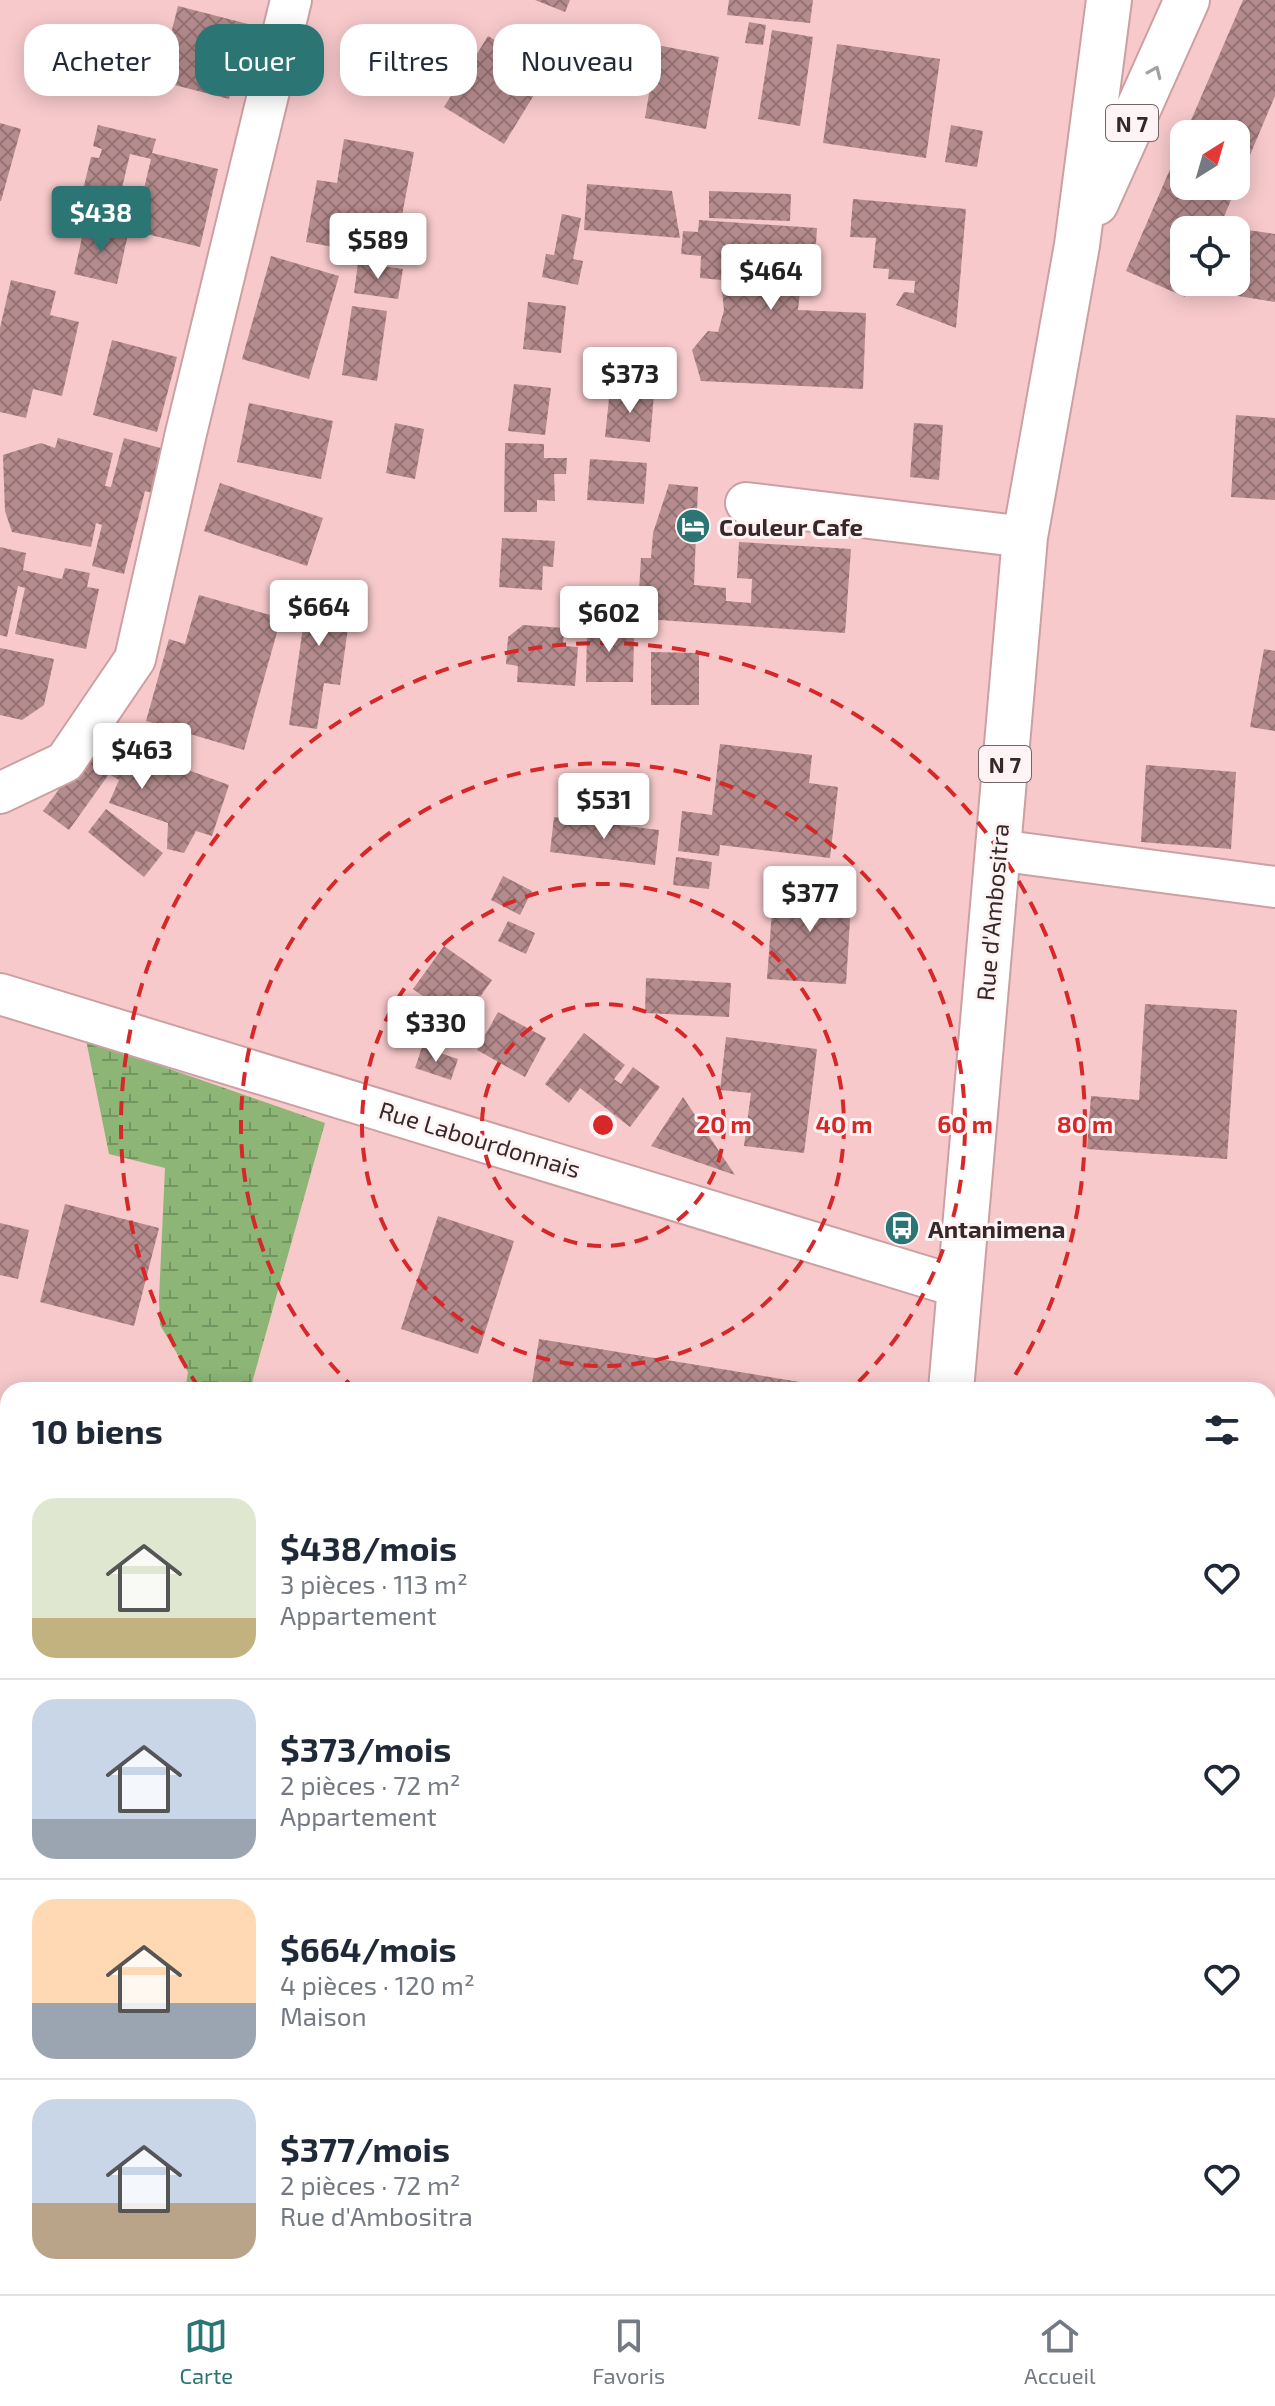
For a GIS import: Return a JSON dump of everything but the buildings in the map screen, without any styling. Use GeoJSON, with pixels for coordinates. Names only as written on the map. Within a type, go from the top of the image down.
{"type":"FeatureCollection","features":[{"type":"Feature","properties":{"kind":"main road","name":"Rue d'Ambositra"},"geometry":{"type":"LineString","coordinates":[[952,1382],[1025,537],[1077,245],[1109,0]]}},
{"type":"Feature","properties":{"kind":"main road","name":"Rue d'Ambositra"},"geometry":{"type":"LineString","coordinates":[[1077,245],[1187,0]]}},
{"type":"Feature","properties":{"kind":"street"},"geometry":{"type":"LineString","coordinates":[[0,793],[65,762],[135,659],[189,418],[291,0]]}},
{"type":"Feature","properties":{"kind":"street"},"geometry":{"type":"LineString","coordinates":[[746,503],[1025,537]]}},
{"type":"Feature","properties":{"kind":"street"},"geometry":{"type":"LineString","coordinates":[[997,850],[1275,887]]}},
{"type":"Feature","properties":{"kind":"street","name":"Rue Labourdonnais"},"geometry":{"type":"LineString","coordinates":[[0,994],[959,1287]]}},
{"type":"Feature","properties":{"kind":"green space"},"geometry":{"type":"Polygon","coordinates":[[[86,1040],[325,1123],[252,1382],[186,1382],[188,1372],[160,1325],[165,1168],[109,1154],[86,1040]]]}},
{"type":"Feature","properties":{"kind":"place","name":"Couleur Cafe"},"geometry":{"type":"Point","coordinates":[693,526]}},
{"type":"Feature","properties":{"kind":"place","name":"Antanimena"},"geometry":{"type":"Point","coordinates":[902,1228]}}]}
